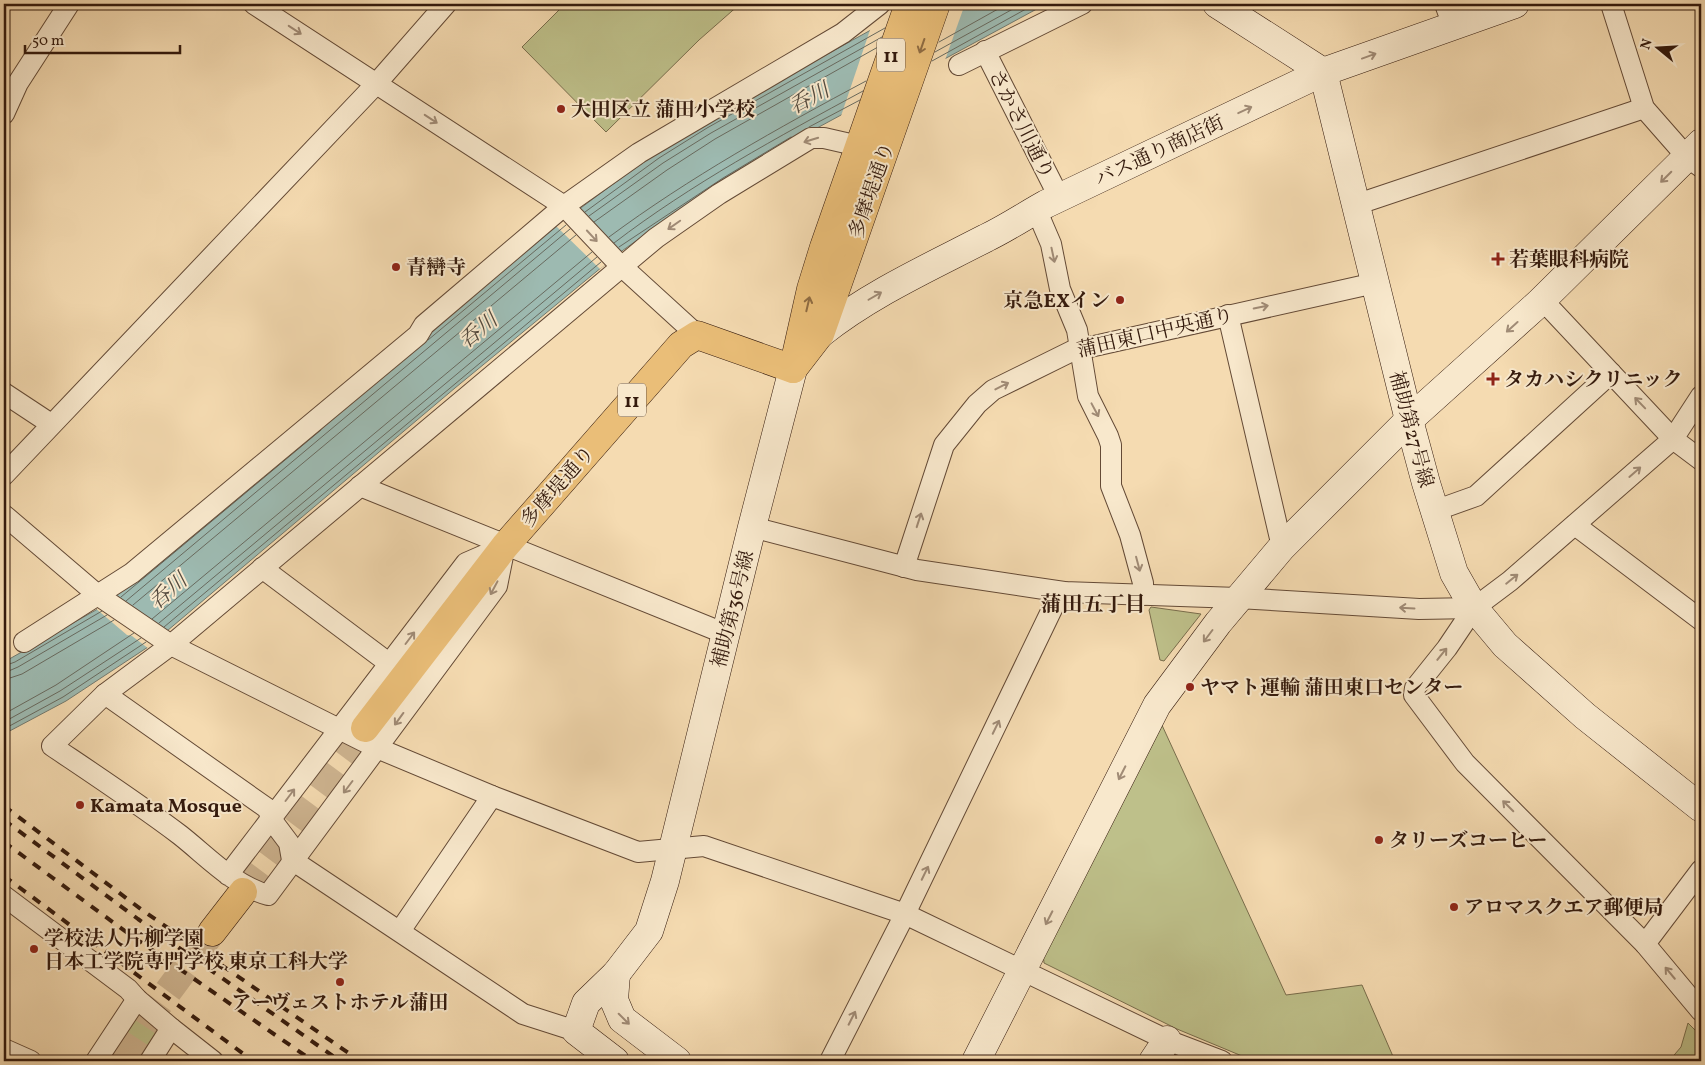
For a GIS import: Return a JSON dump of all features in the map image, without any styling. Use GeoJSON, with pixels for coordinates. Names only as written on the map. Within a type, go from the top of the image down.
{"type":"FeatureCollection","features":[{"type":"Feature","properties":{"kind":"main road","name":"多摩堤通り"},"geometry":{"type":"LineString","coordinates":[[793,369],[811,289],[909,4]]}},
{"type":"Feature","properties":{"kind":"main road","name":"多摩堤通り"},"geometry":{"type":"LineString","coordinates":[[793,369],[820,334],[936,4]]}},
{"type":"Feature","properties":{"kind":"main road","name":"多摩堤通り"},"geometry":{"type":"LineString","coordinates":[[371,738],[505,546],[676,349],[697,335]]}},
{"type":"Feature","properties":{"kind":"main road"},"geometry":{"type":"LineString","coordinates":[[697,335],[793,369]]}},
{"type":"Feature","properties":{"kind":"main road"},"geometry":{"type":"LineString","coordinates":[[212,932],[246,887]]}},
{"type":"Feature","properties":{"kind":"street"},"geometry":{"type":"LineString","coordinates":[[4,114],[11,79],[69,4]]}},
{"type":"Feature","properties":{"kind":"street"},"geometry":{"type":"LineString","coordinates":[[254,4],[566,208],[619,265],[697,335]]}},
{"type":"Feature","properties":{"kind":"street"},"geometry":{"type":"LineString","coordinates":[[4,475],[376,84],[446,4]]}},
{"type":"Feature","properties":{"kind":"street"},"geometry":{"type":"LineString","coordinates":[[24,642],[102,598],[418,336],[424,325],[566,208],[639,153],[843,33],[880,4]]}},
{"type":"Feature","properties":{"kind":"street"},"geometry":{"type":"LineString","coordinates":[[959,65],[1082,4]]}},
{"type":"Feature","properties":{"kind":"street"},"geometry":{"type":"LineString","coordinates":[[1217,4],[1322,72]]}},
{"type":"Feature","properties":{"kind":"street","name":"バス通り商店街"},"geometry":{"type":"LineString","coordinates":[[820,334],[844,314],[884,291],[1021,220],[1047,204],[1322,72],[1449,15],[1515,4]]}},
{"type":"Feature","properties":{"kind":"street"},"geometry":{"type":"LineString","coordinates":[[976,1061],[1157,705],[1238,598],[1282,547],[1409,420],[1539,303],[1696,156],[1644,108],[1611,4]]}},
{"type":"Feature","properties":{"kind":"street","name":"さかさ川通り"},"geometry":{"type":"LineString","coordinates":[[985,51],[1047,204],[1051,244],[1060,289],[1077,330],[1082,348],[1084,385],[1094,410],[1108,436],[1111,486],[1130,535],[1143,583],[1143,595]]}},
{"type":"Feature","properties":{"kind":"street","name":"補助第27号線"},"geometry":{"type":"LineString","coordinates":[[1322,72],[1409,420],[1434,511],[1454,573],[1474,608],[1505,645],[1585,716],[1701,808]]}},
{"type":"Feature","properties":{"kind":"street"},"geometry":{"type":"LineString","coordinates":[[1356,206],[1644,108]]}},
{"type":"Feature","properties":{"kind":"street"},"geometry":{"type":"LineString","coordinates":[[246,887],[115,788],[52,746],[105,694],[167,642],[262,568],[619,265],[720,194],[811,138],[824,138],[859,146]]}},
{"type":"Feature","properties":{"kind":"street","name":"蒲田東口中央通り"},"geometry":{"type":"LineString","coordinates":[[904,566],[944,445],[977,404],[993,390],[1072,351],[1082,348],[1228,314],[1375,283]]}},
{"type":"Feature","properties":{"kind":"street"},"geometry":{"type":"LineString","coordinates":[[1539,303],[1550,308],[1673,439],[1701,460]]}},
{"type":"Feature","properties":{"kind":"street"},"geometry":{"type":"LineString","coordinates":[[1228,314],[1282,547]]}},
{"type":"Feature","properties":{"kind":"street","name":"補助第36号線"},"geometry":{"type":"LineString","coordinates":[[576,1031],[586,1003],[616,974],[649,931],[673,849],[793,369]]}},
{"type":"Feature","properties":{"kind":"street"},"geometry":{"type":"LineString","coordinates":[[1434,511],[1476,496],[1611,373]]}},
{"type":"Feature","properties":{"kind":"street"},"geometry":{"type":"LineString","coordinates":[[4,393],[51,424]]}},
{"type":"Feature","properties":{"kind":"street"},"geometry":{"type":"LineString","coordinates":[[1701,396],[1673,439],[1510,581],[1474,608],[1447,648],[1415,688],[1417,701],[1464,763],[1645,944],[1701,1011]]}},
{"type":"Feature","properties":{"kind":"street"},"geometry":{"type":"LineString","coordinates":[[360,486],[726,634]]}},
{"type":"Feature","properties":{"kind":"street"},"geometry":{"type":"LineString","coordinates":[[4,515],[102,598],[167,642],[338,730],[371,738],[492,796],[638,852],[704,846],[905,914],[1022,970],[1160,1050],[1222,1061]]}},
{"type":"Feature","properties":{"kind":"street"},"geometry":{"type":"LineString","coordinates":[[1575,525],[1701,620]]}},
{"type":"Feature","properties":{"kind":"street"},"geometry":{"type":"LineString","coordinates":[[752,527],[904,566],[1064,592],[1238,598],[1419,609],[1474,608]]}},
{"type":"Feature","properties":{"kind":"street"},"geometry":{"type":"LineString","coordinates":[[246,887],[271,819],[338,730],[468,561],[505,546]]}},
{"type":"Feature","properties":{"kind":"street"},"geometry":{"type":"LineString","coordinates":[[262,568],[390,664]]}},
{"type":"Feature","properties":{"kind":"street"},"geometry":{"type":"LineString","coordinates":[[830,1061],[905,914],[1054,605],[1064,592]]}},
{"type":"Feature","properties":{"kind":"street"},"geometry":{"type":"LineString","coordinates":[[105,694],[268,809],[271,819],[289,843],[292,860],[523,1014],[576,1031],[615,1061]]}},
{"type":"Feature","properties":{"kind":"street"},"geometry":{"type":"LineString","coordinates":[[246,887],[292,860],[371,738]]}},
{"type":"Feature","properties":{"kind":"street"},"geometry":{"type":"LineString","coordinates":[[400,931],[492,796]]}},
{"type":"Feature","properties":{"kind":"street"},"geometry":{"type":"LineString","coordinates":[[1645,944],[1701,870]]}},
{"type":"Feature","properties":{"kind":"street"},"geometry":{"type":"LineString","coordinates":[[4,896],[128,989],[136,999],[213,1061]]}},
{"type":"Feature","properties":{"kind":"street"},"geometry":{"type":"LineString","coordinates":[[616,974],[614,1000],[622,1019],[677,1061]]}},
{"type":"Feature","properties":{"kind":"street"},"geometry":{"type":"LineString","coordinates":[[96,1061],[136,999]]}},
{"type":"Feature","properties":{"kind":"street"},"geometry":{"type":"LineString","coordinates":[[150,1061],[171,1028]]}},
{"type":"Feature","properties":{"kind":"street"},"geometry":{"type":"LineString","coordinates":[[4,1049],[31,1061]]}},
{"type":"Feature","properties":{"kind":"green space"},"geometry":{"type":"Polygon","coordinates":[[[565,4],[740,4],[699,40],[606,132],[522,47],[565,4]]]}},
{"type":"Feature","properties":{"kind":"green space"},"geometry":{"type":"Polygon","coordinates":[[[1151,607],[1201,614],[1164,661],[1160,660],[1149,610],[1151,607]]]}},
{"type":"Feature","properties":{"kind":"green space"},"geometry":{"type":"Polygon","coordinates":[[[1161,723],[1286,995],[1362,985],[1395,1061],[1254,1061],[1177,1029],[1044,963],[1043,952],[1161,723]]]}},
{"type":"Feature","properties":{"kind":"green space"},"geometry":{"type":"Polygon","coordinates":[[[138,1009],[163,1028],[143,1061],[108,1061],[116,1043],[138,1009]]]}},
{"type":"Feature","properties":{"kind":"green space"},"geometry":{"type":"Polygon","coordinates":[[[1688,1023],[1701,1036],[1701,1061],[1669,1061],[1681,1047],[1688,1023]]]}},
{"type":"Feature","properties":{"kind":"water","name":"呑川"},"geometry":{"type":"Polygon","coordinates":[[[918,4],[1046,4],[782,147],[650,231],[619,253],[455,388],[148,647],[66,701],[4,734],[4,662],[96,610],[135,581],[556,226],[619,179],[722,114],[918,4]]]}},
{"type":"Feature","properties":{"kind":"pier"},"geometry":{"type":"Polygon","coordinates":[[[913,4],[965,4],[944,63],[840,119],[871,27],[913,4]]]}},
{"type":"Feature","properties":{"kind":"pier"},"geometry":{"type":"Polygon","coordinates":[[[577,211],[619,253],[600,269],[556,226],[577,211]]]}},
{"type":"Feature","properties":{"kind":"pier"},"geometry":{"type":"Polygon","coordinates":[[[111,595],[167,634],[149,649],[132,636],[127,635],[94,607],[111,595]]]}},
{"type":"Feature","properties":{"kind":"tunnel"},"geometry":{"type":"LineString","coordinates":[[243,892],[365,728]]}},
{"type":"Feature","properties":{"kind":"tunnel"},"geometry":{"type":"LineString","coordinates":[[121,1061],[158,1005],[212,932]]}},
{"type":"Feature","properties":{"kind":"railway"},"geometry":{"type":"LineString","coordinates":[[4,806],[142,910],[360,1061]]}},
{"type":"Feature","properties":{"kind":"railway"},"geometry":{"type":"LineString","coordinates":[[4,820],[138,919],[340,1061]]}},
{"type":"Feature","properties":{"kind":"railway"},"geometry":{"type":"LineString","coordinates":[[4,842],[129,934],[313,1061]]}},
{"type":"Feature","properties":{"kind":"railway"},"geometry":{"type":"LineString","coordinates":[[4,876],[253,1061]]}},
{"type":"Feature","properties":{"kind":"place","name":"大田区立 蒲田小学校"},"geometry":{"type":"Point","coordinates":[561,109]}},
{"type":"Feature","properties":{"kind":"place","name":"若葉眼科病院"},"geometry":{"type":"Point","coordinates":[1498,259]}},
{"type":"Feature","properties":{"kind":"place","name":"青巒寺"},"geometry":{"type":"Point","coordinates":[396,267]}},
{"type":"Feature","properties":{"kind":"place","name":"京急EXイン"},"geometry":{"type":"Point","coordinates":[1120,300]}},
{"type":"Feature","properties":{"kind":"place","name":"タカハシクリニック"},"geometry":{"type":"Point","coordinates":[1493,379]}},
{"type":"Feature","properties":{"kind":"place","name":"ヤマト運輸 蒲田東口センター"},"geometry":{"type":"Point","coordinates":[1190,687]}},
{"type":"Feature","properties":{"kind":"place","name":"Kamata Mosque"},"geometry":{"type":"Point","coordinates":[80,805]}},
{"type":"Feature","properties":{"kind":"place","name":"タリーズコーヒー"},"geometry":{"type":"Point","coordinates":[1379,840]}},
{"type":"Feature","properties":{"kind":"place","name":"アロマスクエア郵便局"},"geometry":{"type":"Point","coordinates":[1454,907]}},
{"type":"Feature","properties":{"kind":"place","name":"学校法人片柳学園 日本工学院専門学校 東京工科大学"},"geometry":{"type":"Point","coordinates":[34,949]}},
{"type":"Feature","properties":{"kind":"place","name":"アーヴェストホテル蒲田"},"geometry":{"type":"Point","coordinates":[340,982]}},
{"type":"Feature","properties":{"kind":"district","name":"蒲田五丁目"},"geometry":{"type":"Point","coordinates":[1093,604]}}]}
